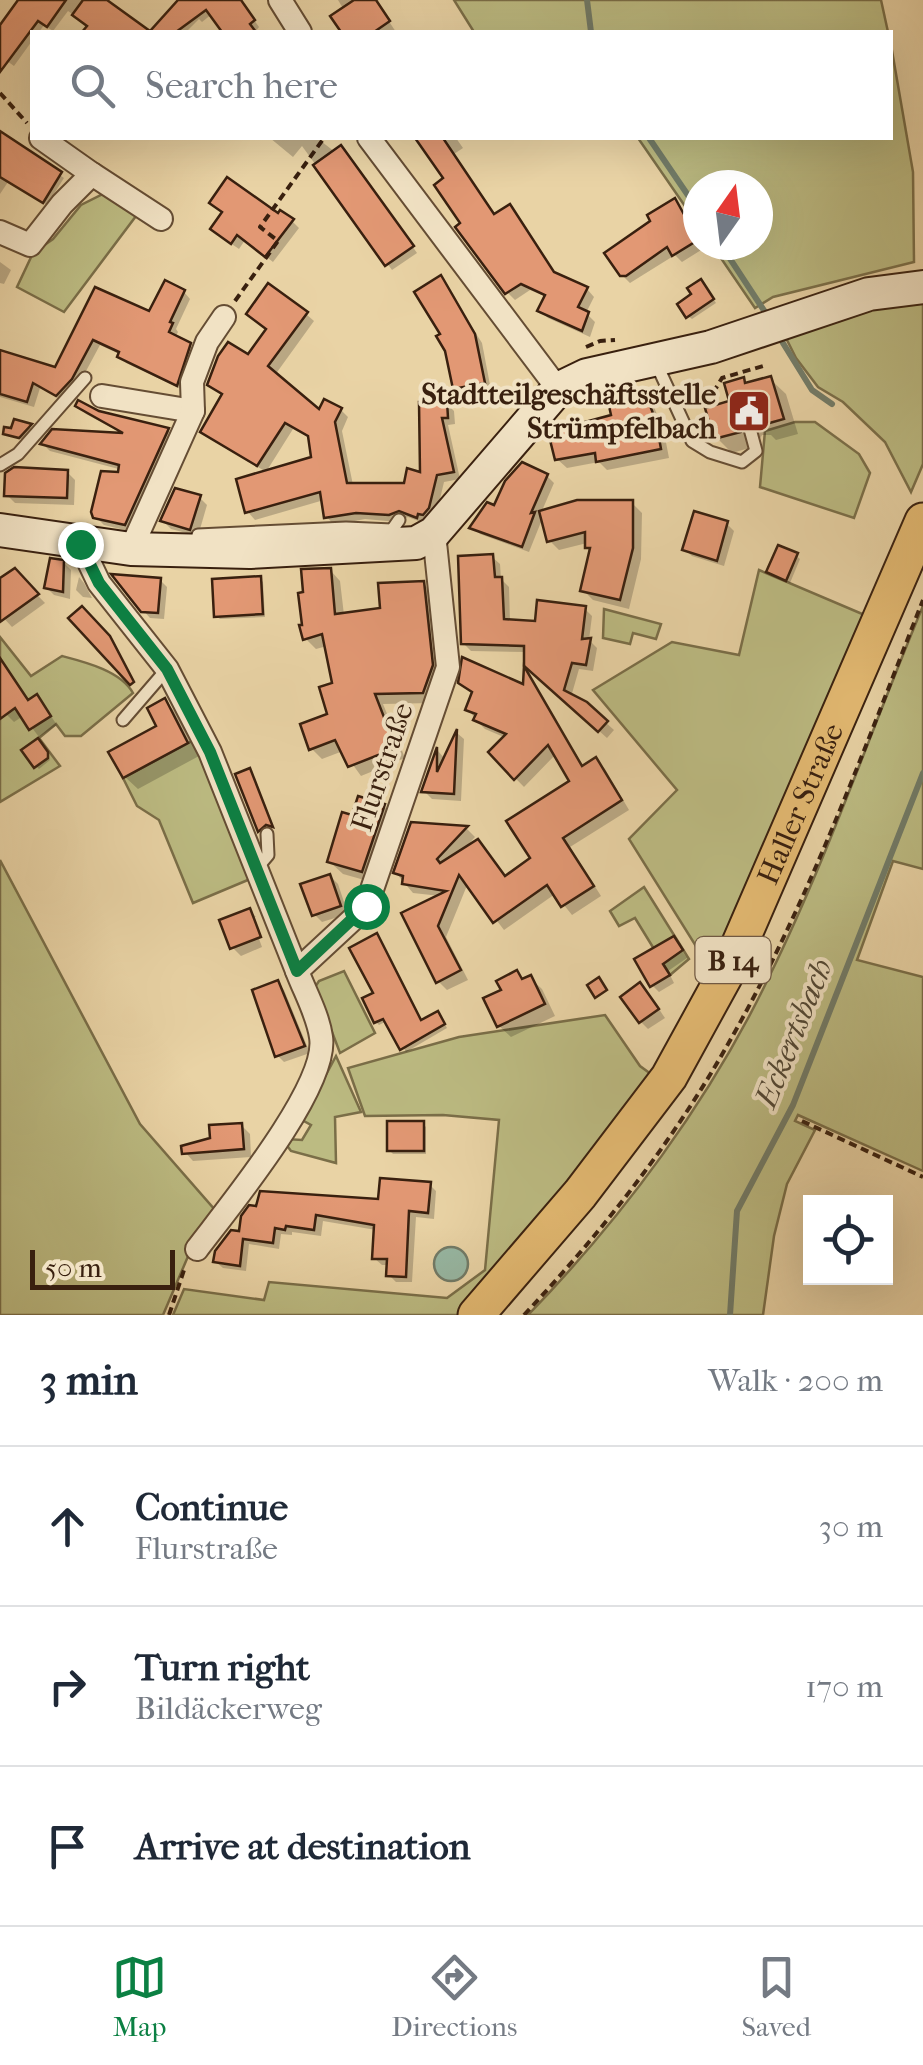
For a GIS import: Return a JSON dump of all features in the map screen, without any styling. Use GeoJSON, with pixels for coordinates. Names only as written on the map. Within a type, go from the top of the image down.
{"type":"FeatureCollection","features":[{"type":"Feature","properties":{"kind":"main road","name":"Haller Straße"},"geometry":{"type":"LineString","coordinates":[[476,1315],[580,1194],[668,1077],[731,964],[923,521]]}},
{"type":"Feature","properties":{"kind":"street"},"geometry":{"type":"LineString","coordinates":[[280,0],[299,30]]}},
{"type":"Feature","properties":{"kind":"street"},"geometry":{"type":"LineString","coordinates":[[45,140],[161,219]]}},
{"type":"Feature","properties":{"kind":"street"},"geometry":{"type":"LineString","coordinates":[[370,140],[558,390]]}},
{"type":"Feature","properties":{"kind":"street"},"geometry":{"type":"LineString","coordinates":[[0,232],[30,244],[92,174]]}},
{"type":"Feature","properties":{"kind":"street"},"geometry":{"type":"LineString","coordinates":[[0,530],[80,544],[141,538],[250,552],[416,544],[434,533],[558,390],[587,375],[641,350],[713,353],[774,325],[869,294],[923,288]]}},
{"type":"Feature","properties":{"kind":"street"},"geometry":{"type":"LineString","coordinates":[[141,538],[193,411],[192,382],[206,342],[224,317]]}},
{"type":"Feature","properties":{"kind":"street"},"geometry":{"type":"LineString","coordinates":[[102,396],[193,411]]}},
{"type":"Feature","properties":{"kind":"street","name":"Flurstraße"},"geometry":{"type":"LineString","coordinates":[[297,971],[366,906],[448,667],[434,533]]}},
{"type":"Feature","properties":{"kind":"street"},"geometry":{"type":"LineString","coordinates":[[80,544],[99,583],[167,669],[210,752],[322,1035],[316,1069],[262,1164],[198,1249]]}},
{"type":"Feature","properties":{"kind":"lane"},"geometry":{"type":"LineString","coordinates":[[641,350],[675,403],[692,441],[710,454],[742,462],[756,451],[750,429]]}},
{"type":"Feature","properties":{"kind":"lane"},"geometry":{"type":"LineString","coordinates":[[0,465],[18,454],[85,378]]}},
{"type":"Feature","properties":{"kind":"lane"},"geometry":{"type":"LineString","coordinates":[[182,536],[346,528],[392,530],[399,520]]}},
{"type":"Feature","properties":{"kind":"lane"},"geometry":{"type":"LineString","coordinates":[[123,720],[167,669]]}},
{"type":"Feature","properties":{"kind":"lane"},"geometry":{"type":"LineString","coordinates":[[256,869],[268,855],[267,834]]}},
{"type":"Feature","properties":{"kind":"path"},"geometry":{"type":"LineString","coordinates":[[0,93],[30,128]]}},
{"type":"Feature","properties":{"kind":"path"},"geometry":{"type":"LineString","coordinates":[[224,317],[278,241],[260,227],[323,140]]}},
{"type":"Feature","properties":{"kind":"path"},"geometry":{"type":"LineString","coordinates":[[575,352],[600,341],[641,350]]}},
{"type":"Feature","properties":{"kind":"path"},"geometry":{"type":"LineString","coordinates":[[675,403],[706,396],[722,378],[762,366]]}},
{"type":"Feature","properties":{"kind":"path"},"geometry":{"type":"LineString","coordinates":[[802,1121],[923,1177]]}},
{"type":"Feature","properties":{"kind":"path"},"geometry":{"type":"LineString","coordinates":[[169,1315],[185,1268],[198,1249]]}},
{"type":"Feature","properties":{"kind":"shaded area"},"geometry":{"type":"Polygon","coordinates":[[[454,0],[881,0],[888,30],[473,30],[454,0]]]}},
{"type":"Feature","properties":{"kind":"shaded area"},"geometry":{"type":"Polygon","coordinates":[[[893,57],[913,172],[914,262],[773,297],[755,308],[722,260],[773,260],[773,170],[683,170],[683,203],[639,140],[893,140],[893,57]]]}},
{"type":"Feature","properties":{"kind":"shaded area"},"geometry":{"type":"Polygon","coordinates":[[[107,192],[139,212],[64,312],[17,287],[33,253],[53,239],[81,205],[107,192]]]}},
{"type":"Feature","properties":{"kind":"shaded area"},"geometry":{"type":"Polygon","coordinates":[[[923,303],[923,464],[911,492],[885,442],[843,402],[818,387],[783,332],[875,307],[923,303]]]}},
{"type":"Feature","properties":{"kind":"shaded area"},"geometry":{"type":"Polygon","coordinates":[[[795,422],[815,422],[859,454],[870,473],[854,518],[760,487],[765,431],[795,422]]]}},
{"type":"Feature","properties":{"kind":"shaded area"},"geometry":{"type":"Polygon","coordinates":[[[759,570],[867,616],[714,975],[629,839],[677,790],[593,690],[672,642],[739,655],[759,570]]]}},
{"type":"Feature","properties":{"kind":"shaded area"},"geometry":{"type":"Polygon","coordinates":[[[923,606],[923,869],[893,861],[857,960],[923,977],[923,1171],[798,1115],[795,1121],[815,1130],[787,1184],[774,1236],[763,1315],[528,1315],[597,1238],[662,1155],[746,1023],[811,886],[923,606]]]}},
{"type":"Feature","properties":{"kind":"shaded area"},"geometry":{"type":"Polygon","coordinates":[[[604,609],[661,624],[656,639],[633,633],[630,644],[603,638],[604,609]]]}},
{"type":"Feature","properties":{"kind":"shaded area"},"geometry":{"type":"Polygon","coordinates":[[[0,637],[31,676],[62,656],[111,673],[133,693],[81,736],[65,736],[56,724],[39,738],[60,766],[0,802],[0,637]]]}},
{"type":"Feature","properties":{"kind":"shaded area"},"geometry":{"type":"Polygon","coordinates":[[[192,741],[207,759],[255,877],[193,903],[159,820],[137,806],[123,778],[192,741]]]}},
{"type":"Feature","properties":{"kind":"shaded area"},"geometry":{"type":"Polygon","coordinates":[[[0,860],[140,1124],[215,1210],[189,1254],[163,1315],[0,1315],[0,860]]]}},
{"type":"Feature","properties":{"kind":"shaded area"},"geometry":{"type":"Polygon","coordinates":[[[644,887],[689,959],[670,975],[635,918],[619,926],[610,911],[644,887]]]}},
{"type":"Feature","properties":{"kind":"shaded area"},"geometry":{"type":"Polygon","coordinates":[[[344,971],[375,1033],[340,1053],[315,987],[319,981],[344,971]]]}},
{"type":"Feature","properties":{"kind":"shaded area"},"geometry":{"type":"Polygon","coordinates":[[[605,1015],[640,1066],[655,1077],[460,1315],[173,1315],[184,1289],[264,1300],[269,1282],[447,1298],[485,1270],[499,1120],[443,1115],[365,1116],[348,1068],[459,1037],[605,1015]]]}},
{"type":"Feature","properties":{"kind":"shaded area"},"geometry":{"type":"Polygon","coordinates":[[[336,1056],[361,1112],[335,1117],[336,1163],[291,1151],[285,1143],[286,1139],[302,1140],[311,1125],[302,1120],[336,1056]]]}},
{"type":"Feature","properties":{"kind":"shaded area"},"geometry":{"type":"Polygon","coordinates":[[[451,1247],[463,1252],[468,1264],[463,1276],[451,1281],[439,1276],[434,1264],[439,1252],[451,1247]]]}},
{"type":"Feature","properties":{"kind":"building"},"geometry":{"type":"Polygon","coordinates":[[[18,0],[66,0],[47,27],[38,21],[0,72],[0,25],[18,0]]]}},
{"type":"Feature","properties":{"kind":"building"},"geometry":{"type":"Polygon","coordinates":[[[83,0],[107,0],[149,30],[84,30],[87,26],[72,15],[83,0]]]}},
{"type":"Feature","properties":{"kind":"building"},"geometry":{"type":"Polygon","coordinates":[[[178,0],[241,0],[255,20],[250,24],[254,30],[221,30],[206,10],[179,30],[151,30],[178,0]]]}},
{"type":"Feature","properties":{"kind":"building"},"geometry":{"type":"Polygon","coordinates":[[[354,0],[376,0],[390,21],[377,30],[340,30],[330,16],[354,0]]]}},
{"type":"Feature","properties":{"kind":"building"},"geometry":{"type":"Polygon","coordinates":[[[0,131],[62,172],[43,203],[0,177],[0,131]]]}},
{"type":"Feature","properties":{"kind":"building"},"geometry":{"type":"Polygon","coordinates":[[[416,140],[444,140],[494,214],[510,204],[554,272],[588,287],[578,307],[589,312],[582,331],[537,311],[545,295],[521,284],[505,294],[455,227],[460,223],[434,185],[443,178],[416,140]]]}},
{"type":"Feature","properties":{"kind":"building"},"geometry":{"type":"Polygon","coordinates":[[[341,145],[414,246],[385,266],[313,165],[341,145]]]}},
{"type":"Feature","properties":{"kind":"building"},"geometry":{"type":"Polygon","coordinates":[[[227,177],[278,213],[280,210],[294,219],[265,257],[237,235],[231,244],[210,229],[222,212],[209,203],[227,177]]]}},
{"type":"Feature","properties":{"kind":"building"},"geometry":{"type":"Polygon","coordinates":[[[675,198],[683,213],[683,249],[672,256],[667,247],[626,276],[620,276],[604,253],[650,221],[647,215],[675,198]]]}},
{"type":"Feature","properties":{"kind":"building"},"geometry":{"type":"Polygon","coordinates":[[[441,275],[475,334],[485,383],[453,389],[445,351],[436,336],[440,334],[414,292],[441,275]]]}},
{"type":"Feature","properties":{"kind":"building"},"geometry":{"type":"Polygon","coordinates":[[[701,279],[714,299],[686,318],[677,304],[691,294],[687,288],[701,279]]]}},
{"type":"Feature","properties":{"kind":"building"},"geometry":{"type":"Polygon","coordinates":[[[165,280],[185,290],[169,332],[191,343],[177,386],[117,357],[119,352],[93,340],[72,379],[56,396],[33,383],[27,402],[0,394],[0,350],[55,367],[95,287],[149,311],[165,280]]]}},
{"type":"Feature","properties":{"kind":"building"},"geometry":{"type":"Polygon","coordinates":[[[268,283],[308,312],[268,366],[319,409],[324,399],[342,408],[335,422],[347,483],[404,483],[407,468],[420,472],[419,402],[447,401],[448,418],[442,418],[454,472],[437,475],[429,508],[423,515],[418,514],[417,518],[399,511],[389,515],[356,513],[324,518],[320,492],[245,513],[236,479],[311,457],[308,436],[285,423],[257,466],[200,432],[222,394],[207,385],[218,356],[228,342],[248,354],[266,329],[246,314],[268,283]]]}},
{"type":"Feature","properties":{"kind":"building"},"geometry":{"type":"Polygon","coordinates":[[[771,376],[784,419],[759,426],[747,420],[741,432],[714,439],[705,408],[729,401],[724,383],[744,377],[745,383],[771,376]]]}},
{"type":"Feature","properties":{"kind":"building"},"geometry":{"type":"Polygon","coordinates":[[[644,390],[661,449],[596,462],[595,453],[555,460],[548,432],[611,415],[607,397],[644,390]]]}},
{"type":"Feature","properties":{"kind":"building"},"geometry":{"type":"Polygon","coordinates":[[[78,400],[99,411],[169,428],[125,525],[93,518],[91,512],[101,471],[118,472],[119,465],[40,444],[52,429],[123,433],[75,406],[78,400]]]}},
{"type":"Feature","properties":{"kind":"building"},"geometry":{"type":"Polygon","coordinates":[[[14,419],[32,424],[19,438],[3,434],[4,427],[11,428],[14,419]]]}},
{"type":"Feature","properties":{"kind":"building"},"geometry":{"type":"Polygon","coordinates":[[[522,462],[548,474],[522,547],[469,528],[487,502],[494,505],[505,481],[522,462]]]}},
{"type":"Feature","properties":{"kind":"building"},"geometry":{"type":"Polygon","coordinates":[[[14,467],[68,470],[67,498],[4,496],[5,473],[14,467]]]}},
{"type":"Feature","properties":{"kind":"building"},"geometry":{"type":"Polygon","coordinates":[[[175,488],[201,495],[190,530],[160,521],[175,488]]]}},
{"type":"Feature","properties":{"kind":"building"},"geometry":{"type":"Polygon","coordinates":[[[577,500],[633,500],[633,548],[620,600],[580,591],[590,548],[585,548],[585,532],[547,542],[539,511],[577,500]]]}},
{"type":"Feature","properties":{"kind":"building"},"geometry":{"type":"Polygon","coordinates":[[[694,511],[728,521],[717,561],[682,550],[694,511]]]}},
{"type":"Feature","properties":{"kind":"building"},"geometry":{"type":"Polygon","coordinates":[[[778,545],[798,553],[786,581],[766,572],[778,545]]]}},
{"type":"Feature","properties":{"kind":"building"},"geometry":{"type":"Polygon","coordinates":[[[493,554],[495,577],[502,577],[504,619],[535,621],[537,600],[586,606],[582,639],[591,638],[586,665],[572,663],[564,690],[587,702],[608,721],[598,732],[524,666],[524,646],[461,644],[458,556],[493,554]]]}},
{"type":"Feature","properties":{"kind":"building"},"geometry":{"type":"Polygon","coordinates":[[[50,558],[64,560],[63,592],[44,588],[50,558]]]}},
{"type":"Feature","properties":{"kind":"building"},"geometry":{"type":"Polygon","coordinates":[[[15,568],[39,594],[0,622],[0,578],[15,568]]]}},
{"type":"Feature","properties":{"kind":"building"},"geometry":{"type":"Polygon","coordinates":[[[331,568],[335,614],[380,608],[378,583],[424,581],[433,665],[423,693],[375,694],[396,748],[348,767],[335,740],[309,750],[300,724],[327,714],[319,687],[332,683],[322,634],[303,640],[298,593],[303,592],[301,569],[331,568]]]}},
{"type":"Feature","properties":{"kind":"building"},"geometry":{"type":"Polygon","coordinates":[[[111,574],[161,578],[158,613],[141,612],[111,574]]]}},
{"type":"Feature","properties":{"kind":"building"},"geometry":{"type":"Polygon","coordinates":[[[261,576],[263,614],[214,617],[212,579],[261,576]]]}},
{"type":"Feature","properties":{"kind":"building"},"geometry":{"type":"Polygon","coordinates":[[[82,606],[110,636],[134,682],[130,685],[68,618],[82,606]]]}},
{"type":"Feature","properties":{"kind":"building"},"geometry":{"type":"Polygon","coordinates":[[[462,657],[523,684],[524,666],[582,766],[596,757],[622,800],[563,838],[594,886],[561,907],[547,885],[493,923],[459,875],[438,926],[461,970],[436,983],[401,913],[446,891],[402,884],[403,876],[393,873],[411,822],[468,826],[437,859],[440,863],[478,839],[505,876],[530,858],[506,821],[569,781],[548,745],[514,780],[488,752],[506,734],[473,720],[476,714],[465,710],[472,692],[458,683],[462,657]]]}},
{"type":"Feature","properties":{"kind":"building"},"geometry":{"type":"Polygon","coordinates":[[[0,658],[28,700],[37,694],[51,716],[29,730],[15,708],[0,719],[0,658]]]}},
{"type":"Feature","properties":{"kind":"building"},"geometry":{"type":"Polygon","coordinates":[[[165,698],[188,743],[123,778],[108,752],[156,726],[147,708],[165,698]]]}},
{"type":"Feature","properties":{"kind":"building"},"geometry":{"type":"Polygon","coordinates":[[[457,729],[454,794],[421,792],[437,747],[437,772],[457,729]]]}},
{"type":"Feature","properties":{"kind":"building"},"geometry":{"type":"Polygon","coordinates":[[[38,738],[48,758],[34,768],[21,750],[38,738]]]}},
{"type":"Feature","properties":{"kind":"building"},"geometry":{"type":"Polygon","coordinates":[[[250,768],[273,827],[266,825],[258,832],[235,774],[250,768]]]}},
{"type":"Feature","properties":{"kind":"building"},"geometry":{"type":"Polygon","coordinates":[[[358,796],[385,804],[362,872],[327,862],[342,812],[352,815],[358,796]]]}},
{"type":"Feature","properties":{"kind":"building"},"geometry":{"type":"Polygon","coordinates":[[[330,874],[341,906],[312,916],[300,884],[330,874]]]}},
{"type":"Feature","properties":{"kind":"building"},"geometry":{"type":"Polygon","coordinates":[[[250,908],[261,937],[230,949],[219,920],[250,908]]]}},
{"type":"Feature","properties":{"kind":"building"},"geometry":{"type":"Polygon","coordinates":[[[377,933],[421,1020],[438,1011],[445,1024],[400,1050],[383,1019],[374,1023],[362,998],[373,993],[349,948],[377,933]]]}},
{"type":"Feature","properties":{"kind":"building"},"geometry":{"type":"Polygon","coordinates":[[[674,936],[683,950],[663,964],[670,975],[650,987],[634,959],[674,936]]]}},
{"type":"Feature","properties":{"kind":"building"},"geometry":{"type":"Polygon","coordinates":[[[517,970],[522,979],[531,975],[545,1004],[497,1027],[483,998],[501,990],[496,981],[517,970]]]}},
{"type":"Feature","properties":{"kind":"building"},"geometry":{"type":"Polygon","coordinates":[[[599,977],[607,990],[595,998],[587,985],[599,977]]]}},
{"type":"Feature","properties":{"kind":"building"},"geometry":{"type":"Polygon","coordinates":[[[278,980],[305,1046],[275,1057],[252,990],[278,980]]]}},
{"type":"Feature","properties":{"kind":"building"},"geometry":{"type":"Polygon","coordinates":[[[640,982],[659,1009],[639,1023],[620,997],[640,982]]]}},
{"type":"Feature","properties":{"kind":"building"},"geometry":{"type":"Polygon","coordinates":[[[387,1121],[424,1121],[424,1151],[387,1151],[387,1121]]]}},
{"type":"Feature","properties":{"kind":"building"},"geometry":{"type":"Polygon","coordinates":[[[242,1123],[244,1149],[182,1154],[181,1146],[210,1138],[209,1125],[242,1123]]]}},
{"type":"Feature","properties":{"kind":"building"},"geometry":{"type":"Polygon","coordinates":[[[380,1178],[431,1182],[428,1213],[409,1211],[406,1277],[386,1276],[387,1259],[372,1259],[374,1225],[316,1215],[314,1230],[275,1228],[273,1243],[243,1239],[240,1266],[213,1262],[215,1251],[231,1230],[239,1231],[241,1216],[249,1205],[256,1206],[260,1191],[378,1199],[380,1178]]]}},
{"type":"Feature","properties":{"kind":"waterway","name":"Eckertsbach"},"geometry":{"type":"LineString","coordinates":[[587,0],[591,30]]}},
{"type":"Feature","properties":{"kind":"waterway","name":"Eckertsbach"},"geometry":{"type":"LineString","coordinates":[[650,140],[683,188]]}},
{"type":"Feature","properties":{"kind":"waterway","name":"Eckertsbach"},"geometry":{"type":"LineString","coordinates":[[731,260],[767,315]]}},
{"type":"Feature","properties":{"kind":"waterway","name":"Eckertsbach"},"geometry":{"type":"LineString","coordinates":[[778,335],[812,390],[832,404]]}},
{"type":"Feature","properties":{"kind":"waterway","name":"Eckertsbach"},"geometry":{"type":"LineString","coordinates":[[730,1315],[737,1211],[793,1105],[923,773]]}},
{"type":"Feature","properties":{"kind":"place","name":"Stadtteilgeschäftsstelle Strümpfelbach"},"geometry":{"type":"Point","coordinates":[749,411]}},
{"type":"Feature","properties":{"kind":"route"},"geometry":{"type":"LineString","coordinates":[[80,544],[99,583],[167,669],[210,752],[297,971],[366,906]]}}]}
